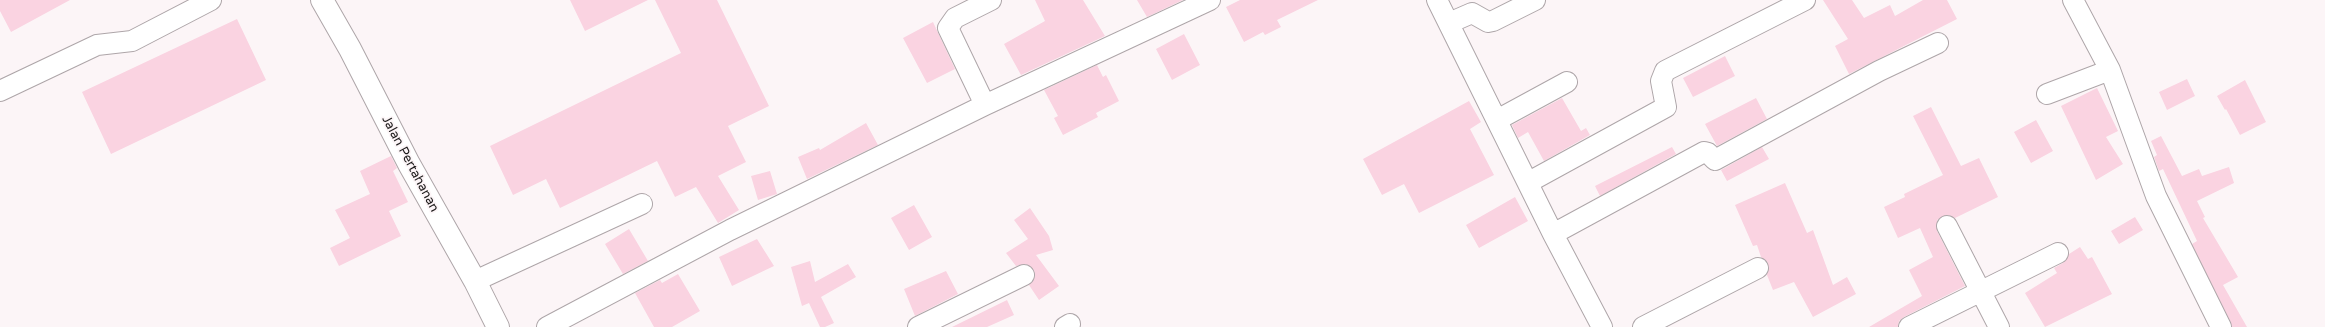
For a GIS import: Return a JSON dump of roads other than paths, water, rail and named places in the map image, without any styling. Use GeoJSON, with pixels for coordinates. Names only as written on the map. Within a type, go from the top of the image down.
{"type":"FeatureCollection","features":[{"type":"Feature","properties":{"kind":"main road","name":"Jalan Pertahanan"},"geometry":{"type":"LineString","coordinates":[[322,0],[350,49],[409,164],[475,281],[498,327]]}},
{"type":"Feature","properties":{"kind":"street"},"geometry":{"type":"LineString","coordinates":[[0,91],[98,45],[132,41],[211,0]]}},
{"type":"Feature","properties":{"kind":"street"},"geometry":{"type":"LineString","coordinates":[[985,105],[948,28],[958,16],[991,0]]}},
{"type":"Feature","properties":{"kind":"street"},"geometry":{"type":"LineString","coordinates":[[547,327],[730,230],[985,105],[1210,0]]}},
{"type":"Feature","properties":{"kind":"street"},"geometry":{"type":"LineString","coordinates":[[1437,0],[1529,182],[1553,234],[1602,327]]}},
{"type":"Feature","properties":{"kind":"street"},"geometry":{"type":"LineString","coordinates":[[1449,24],[1473,13],[1485,20],[1493,21],[1535,0]]}},
{"type":"Feature","properties":{"kind":"street"},"geometry":{"type":"LineString","coordinates":[[1529,182],[1666,108],[1661,81],[1665,71],[1805,0]]}},
{"type":"Feature","properties":{"kind":"street"},"geometry":{"type":"LineString","coordinates":[[2074,0],[2110,70],[2156,196],[2221,327]]}},
{"type":"Feature","properties":{"kind":"street"},"geometry":{"type":"LineString","coordinates":[[1553,234],[1704,152],[1708,153],[1715,160],[1879,71],[1938,43]]}},
{"type":"Feature","properties":{"kind":"street"},"geometry":{"type":"LineString","coordinates":[[2047,94],[2110,70]]}},
{"type":"Feature","properties":{"kind":"street"},"geometry":{"type":"LineString","coordinates":[[1497,120],[1567,82]]}},
{"type":"Feature","properties":{"kind":"street"},"geometry":{"type":"LineString","coordinates":[[475,281],[642,204]]}},
{"type":"Feature","properties":{"kind":"street"},"geometry":{"type":"LineString","coordinates":[[1947,226],[1999,327]]}},
{"type":"Feature","properties":{"kind":"street"},"geometry":{"type":"LineString","coordinates":[[1909,327],[2058,253]]}},
{"type":"Feature","properties":{"kind":"street"},"geometry":{"type":"LineString","coordinates":[[1642,327],[1758,268]]}},
{"type":"Feature","properties":{"kind":"street"},"geometry":{"type":"LineString","coordinates":[[918,327],[1024,275]]}}]}
